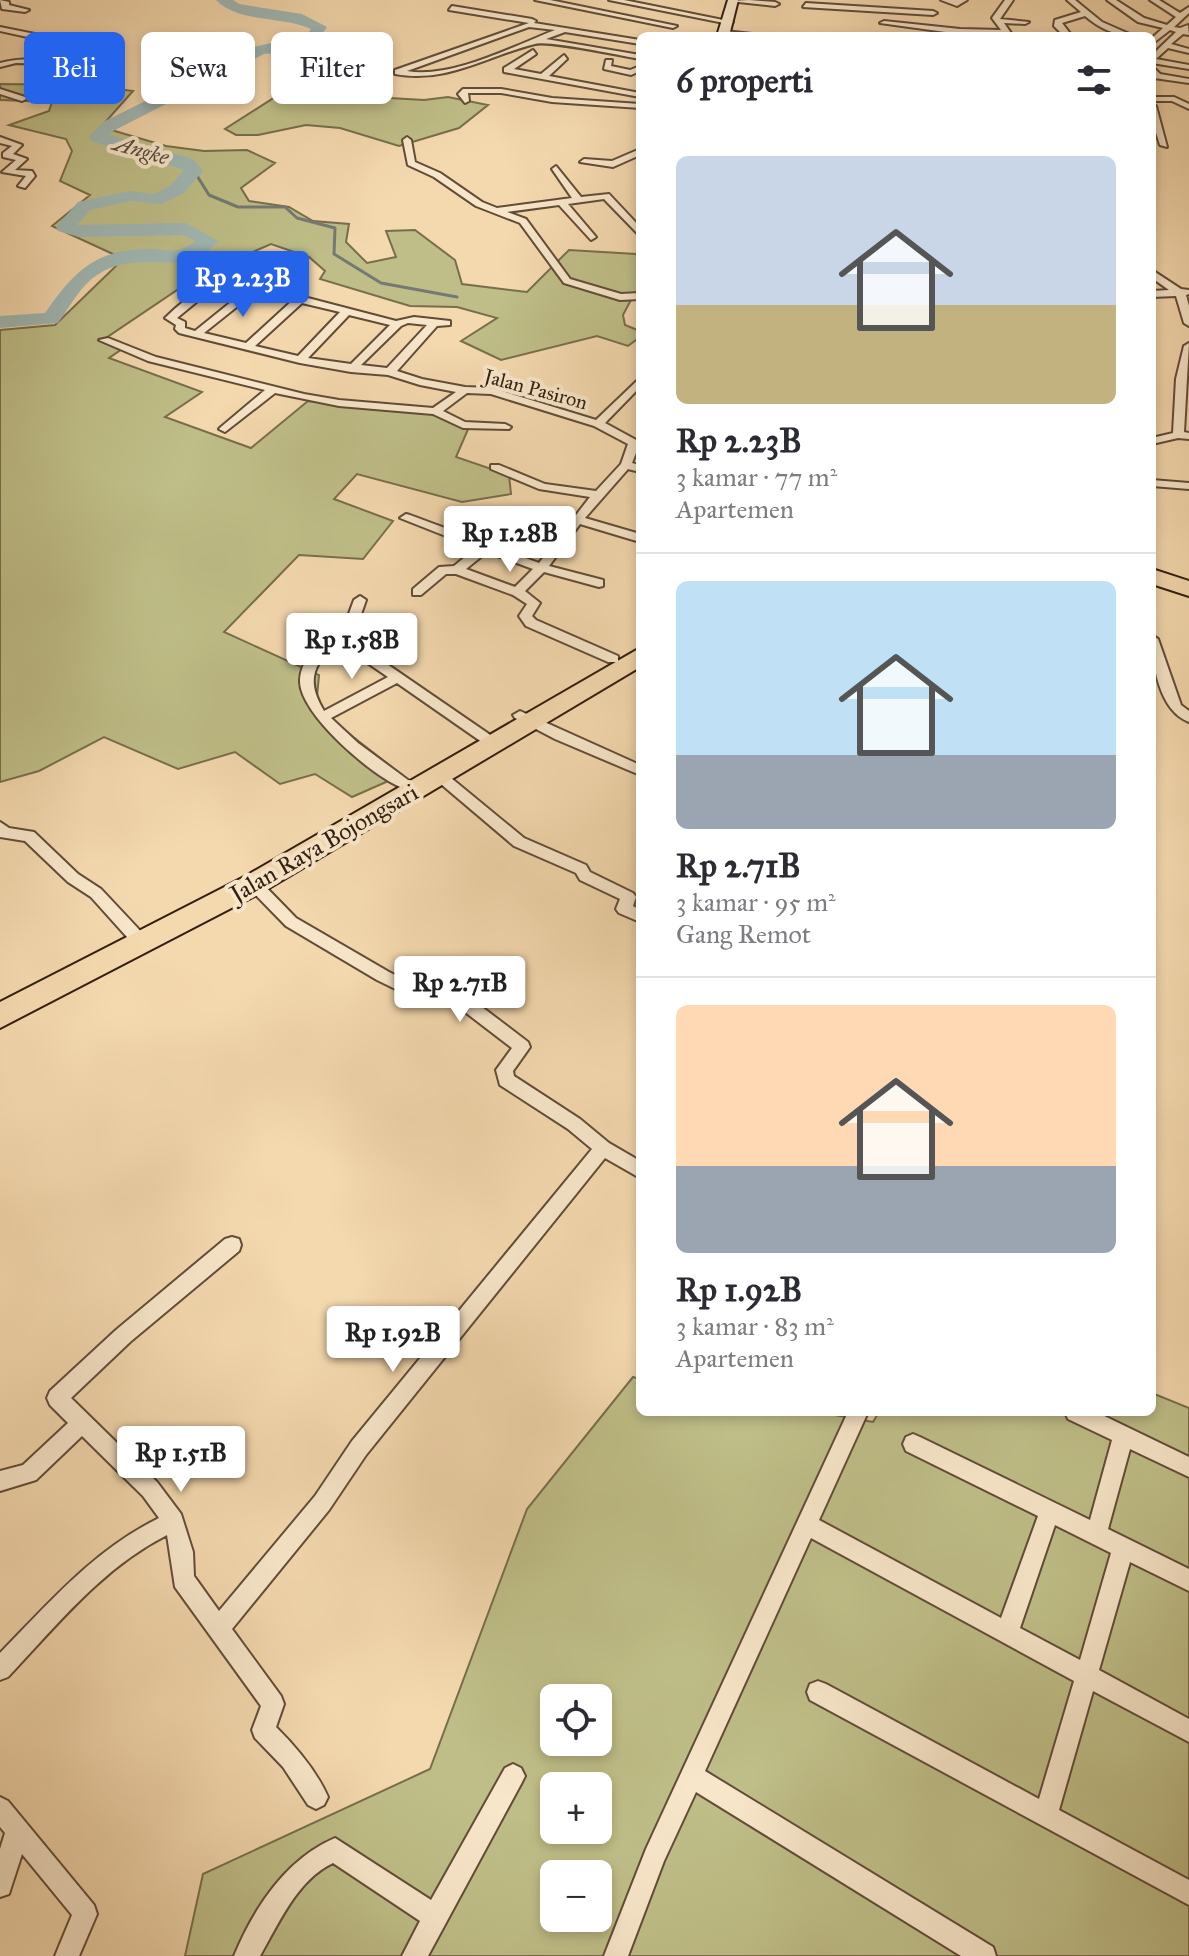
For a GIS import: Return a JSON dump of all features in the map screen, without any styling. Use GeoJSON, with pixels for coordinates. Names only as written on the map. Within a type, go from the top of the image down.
{"type":"FeatureCollection","features":[{"type":"Feature","properties":{"kind":"highway"},"geometry":{"type":"LineString","coordinates":[[1156,577],[1189,589]]}},
{"type":"Feature","properties":{"kind":"highway"},"geometry":{"type":"LineString","coordinates":[[1156,587],[1189,599]]}},
{"type":"Feature","properties":{"kind":"highway","name":"Jalan Raya Bojongsari"},"geometry":{"type":"LineString","coordinates":[[0,1016],[403,783],[526,719],[627,658]]}},
{"type":"Feature","properties":{"kind":"highway","name":"Jalan Raya Bojongsari"},"geometry":{"type":"LineString","coordinates":[[0,1001],[254,884],[440,776],[488,740]]}},
{"type":"Feature","properties":{"kind":"main road"},"geometry":{"type":"LineString","coordinates":[[726,30],[733,1]]}},
{"type":"Feature","properties":{"kind":"street"},"geometry":{"type":"LineString","coordinates":[[539,0],[673,26]]}},
{"type":"Feature","properties":{"kind":"street"},"geometry":{"type":"LineString","coordinates":[[591,9],[611,0],[726,30]]}},
{"type":"Feature","properties":{"kind":"street"},"geometry":{"type":"LineString","coordinates":[[881,32],[898,0]]}},
{"type":"Feature","properties":{"kind":"street"},"geometry":{"type":"LineString","coordinates":[[945,0],[957,4],[963,0]]}},
{"type":"Feature","properties":{"kind":"street"},"geometry":{"type":"LineString","coordinates":[[997,21],[1009,0]]}},
{"type":"Feature","properties":{"kind":"street"},"geometry":{"type":"LineString","coordinates":[[1071,0],[1079,14],[1111,32]]}},
{"type":"Feature","properties":{"kind":"street"},"geometry":{"type":"LineString","coordinates":[[1111,0],[1141,20],[1184,32]]}},
{"type":"Feature","properties":{"kind":"street"},"geometry":{"type":"LineString","coordinates":[[1154,0],[1180,16]]}},
{"type":"Feature","properties":{"kind":"street"},"geometry":{"type":"LineString","coordinates":[[733,1],[775,4]]}},
{"type":"Feature","properties":{"kind":"street"},"geometry":{"type":"LineString","coordinates":[[0,2],[7,8],[25,10]]}},
{"type":"Feature","properties":{"kind":"street"},"geometry":{"type":"LineString","coordinates":[[806,5],[933,13]]}},
{"type":"Feature","properties":{"kind":"street"},"geometry":{"type":"LineString","coordinates":[[452,8],[636,39]]}},
{"type":"Feature","properties":{"kind":"street"},"geometry":{"type":"LineString","coordinates":[[1156,38],[1189,9]]}},
{"type":"Feature","properties":{"kind":"street"},"geometry":{"type":"LineString","coordinates":[[1064,32],[1057,25],[1064,17],[1079,14],[1120,32]]}},
{"type":"Feature","properties":{"kind":"street"},"geometry":{"type":"LineString","coordinates":[[997,21],[1025,22]]}},
{"type":"Feature","properties":{"kind":"street"},"geometry":{"type":"LineString","coordinates":[[997,21],[1005,32]]}},
{"type":"Feature","properties":{"kind":"street"},"geometry":{"type":"LineString","coordinates":[[884,23],[960,32]]}},
{"type":"Feature","properties":{"kind":"street"},"geometry":{"type":"LineString","coordinates":[[1156,56],[1184,32],[1189,23]]}},
{"type":"Feature","properties":{"kind":"street"},"geometry":{"type":"LineString","coordinates":[[563,30],[433,75],[398,72],[523,25],[563,30],[618,38],[636,40]]}},
{"type":"Feature","properties":{"kind":"street"},"geometry":{"type":"LineString","coordinates":[[0,29],[24,34]]}},
{"type":"Feature","properties":{"kind":"street"},"geometry":{"type":"LineString","coordinates":[[603,52],[618,38]]}},
{"type":"Feature","properties":{"kind":"street"},"geometry":{"type":"LineString","coordinates":[[535,40],[636,56]]}},
{"type":"Feature","properties":{"kind":"street"},"geometry":{"type":"LineString","coordinates":[[1168,46],[1189,51]]}},
{"type":"Feature","properties":{"kind":"street"},"geometry":{"type":"LineString","coordinates":[[463,48],[484,58]]}},
{"type":"Feature","properties":{"kind":"street"},"geometry":{"type":"LineString","coordinates":[[533,52],[507,70],[636,94]]}},
{"type":"Feature","properties":{"kind":"street"},"geometry":{"type":"LineString","coordinates":[[544,76],[564,57]]}},
{"type":"Feature","properties":{"kind":"street"},"geometry":{"type":"LineString","coordinates":[[1,65],[24,61]]}},
{"type":"Feature","properties":{"kind":"street"},"geometry":{"type":"LineString","coordinates":[[1156,61],[1189,67]]}},
{"type":"Feature","properties":{"kind":"street"},"geometry":{"type":"LineString","coordinates":[[609,62],[607,67],[629,73],[636,70]]}},
{"type":"Feature","properties":{"kind":"street"},"geometry":{"type":"LineString","coordinates":[[1156,74],[1189,81]]}},
{"type":"Feature","properties":{"kind":"street"},"geometry":{"type":"LineString","coordinates":[[0,91],[22,99]]}},
{"type":"Feature","properties":{"kind":"street"},"geometry":{"type":"LineString","coordinates":[[465,101],[462,95],[466,91],[501,91],[552,100],[636,106]]}},
{"type":"Feature","properties":{"kind":"street"},"geometry":{"type":"LineString","coordinates":[[1156,99],[1174,99],[1189,107]]}},
{"type":"Feature","properties":{"kind":"street"},"geometry":{"type":"LineString","coordinates":[[1156,119],[1164,145]]}},
{"type":"Feature","properties":{"kind":"street"},"geometry":{"type":"LineString","coordinates":[[0,140],[18,145],[6,155],[23,159],[4,172]]}},
{"type":"Feature","properties":{"kind":"street"},"geometry":{"type":"LineString","coordinates":[[407,140],[411,163],[435,174],[470,199],[529,225],[567,281],[620,297],[636,296]]}},
{"type":"Feature","properties":{"kind":"street"},"geometry":{"type":"LineString","coordinates":[[584,162],[613,164],[636,154]]}},
{"type":"Feature","properties":{"kind":"street"},"geometry":{"type":"LineString","coordinates":[[556,169],[577,198]]}},
{"type":"Feature","properties":{"kind":"street"},"geometry":{"type":"LineString","coordinates":[[4,172],[29,173],[31,176],[22,186]]}},
{"type":"Feature","properties":{"kind":"street"},"geometry":{"type":"LineString","coordinates":[[497,211],[606,196],[636,229]]}},
{"type":"Feature","properties":{"kind":"street"},"geometry":{"type":"LineString","coordinates":[[561,201],[591,237]]}},
{"type":"Feature","properties":{"kind":"street"},"geometry":{"type":"LineString","coordinates":[[265,259],[208,288],[170,318],[181,324],[180,329],[197,334],[268,277],[304,264]]}},
{"type":"Feature","properties":{"kind":"street"},"geometry":{"type":"LineString","coordinates":[[250,265],[300,299],[397,324]]}},
{"type":"Feature","properties":{"kind":"street"},"geometry":{"type":"LineString","coordinates":[[1156,275],[1185,292]]}},
{"type":"Feature","properties":{"kind":"street"},"geometry":{"type":"LineString","coordinates":[[1156,294],[1185,292]]}},
{"type":"Feature","properties":{"kind":"street"},"geometry":{"type":"LineString","coordinates":[[1185,292],[1189,323]]}},
{"type":"Feature","properties":{"kind":"street"},"geometry":{"type":"LineString","coordinates":[[248,347],[300,299]]}},
{"type":"Feature","properties":{"kind":"street"},"geometry":{"type":"LineString","coordinates":[[300,360],[347,311]]}},
{"type":"Feature","properties":{"kind":"street"},"geometry":{"type":"LineString","coordinates":[[351,369],[397,324],[409,319],[446,323]]}},
{"type":"Feature","properties":{"kind":"street"},"geometry":{"type":"LineString","coordinates":[[390,372],[433,324]]}},
{"type":"Feature","properties":{"kind":"street","name":"Jalan Pasiron"},"geometry":{"type":"LineString","coordinates":[[197,334],[300,360],[390,372],[420,382],[465,390],[492,391],[598,424],[635,440],[626,465]]}},
{"type":"Feature","properties":{"kind":"street"},"geometry":{"type":"LineString","coordinates":[[104,340],[152,359],[273,389],[339,403],[435,411],[463,425],[505,427]]}},
{"type":"Feature","properties":{"kind":"street"},"geometry":{"type":"LineString","coordinates":[[1156,440],[1184,435],[1181,379],[1189,346]]}},
{"type":"Feature","properties":{"kind":"street","name":"Jalan Pasiron"},"geometry":{"type":"LineString","coordinates":[[598,424],[636,385]]}},
{"type":"Feature","properties":{"kind":"street"},"geometry":{"type":"LineString","coordinates":[[225,429],[273,389]]}},
{"type":"Feature","properties":{"kind":"street"},"geometry":{"type":"LineString","coordinates":[[435,411],[465,390]]}},
{"type":"Feature","properties":{"kind":"street"},"geometry":{"type":"LineString","coordinates":[[517,592],[541,568],[577,519],[626,465],[636,468]]}},
{"type":"Feature","properties":{"kind":"street"},"geometry":{"type":"LineString","coordinates":[[495,467],[543,487],[600,495]]}},
{"type":"Feature","properties":{"kind":"street"},"geometry":{"type":"LineString","coordinates":[[1156,483],[1189,486]]}},
{"type":"Feature","properties":{"kind":"street"},"geometry":{"type":"LineString","coordinates":[[406,518],[541,568],[599,583]]}},
{"type":"Feature","properties":{"kind":"street"},"geometry":{"type":"LineString","coordinates":[[577,519],[636,537]]}},
{"type":"Feature","properties":{"kind":"street"},"geometry":{"type":"LineString","coordinates":[[457,570],[484,548]]}},
{"type":"Feature","properties":{"kind":"street"},"geometry":{"type":"LineString","coordinates":[[417,592],[443,570],[457,570],[517,592],[534,603],[525,616],[531,623],[627,658]]}},
{"type":"Feature","properties":{"kind":"street"},"geometry":{"type":"LineString","coordinates":[[345,641],[360,600]]}},
{"type":"Feature","properties":{"kind":"street"},"geometry":{"type":"LineString","coordinates":[[304,624],[330,638],[345,641],[488,740]]}},
{"type":"Feature","properties":{"kind":"street"},"geometry":{"type":"LineString","coordinates":[[330,638],[310,663],[307,697],[313,709],[345,739],[403,783]]}},
{"type":"Feature","properties":{"kind":"street"},"geometry":{"type":"LineString","coordinates":[[1156,651],[1175,707],[1189,718]]}},
{"type":"Feature","properties":{"kind":"street"},"geometry":{"type":"LineString","coordinates":[[323,717],[398,677]]}},
{"type":"Feature","properties":{"kind":"street"},"geometry":{"type":"LineString","coordinates":[[526,719],[636,768]]}},
{"type":"Feature","properties":{"kind":"street"},"geometry":{"type":"LineString","coordinates":[[440,776],[519,842],[581,869],[585,876],[625,895],[629,899],[624,909],[636,914]]}},
{"type":"Feature","properties":{"kind":"street"},"geometry":{"type":"LineString","coordinates":[[0,827],[9,835],[29,836],[73,878],[96,893],[136,937]]}},
{"type":"Feature","properties":{"kind":"street"},"geometry":{"type":"LineString","coordinates":[[254,884],[291,922],[309,935],[424,996],[451,992],[522,1047],[504,1070],[506,1080],[636,1168]]}},
{"type":"Feature","properties":{"kind":"street"},"geometry":{"type":"LineString","coordinates":[[219,1628],[322,1503],[359,1448],[603,1148]]}},
{"type":"Feature","properties":{"kind":"street"},"geometry":{"type":"LineString","coordinates":[[232,1245],[123,1336],[57,1398],[150,1489],[174,1521],[182,1552],[183,1579],[273,1704],[263,1730],[291,1759],[316,1797]]}},
{"type":"Feature","properties":{"kind":"street"},"geometry":{"type":"LineString","coordinates":[[616,1956],[624,1929],[691,1776],[856,1416]]}},
{"type":"Feature","properties":{"kind":"street"},"geometry":{"type":"LineString","coordinates":[[1084,1416],[1189,1467]]}},
{"type":"Feature","properties":{"kind":"street"},"geometry":{"type":"LineString","coordinates":[[0,1481],[29,1473],[81,1424]]}},
{"type":"Feature","properties":{"kind":"street"},"geometry":{"type":"LineString","coordinates":[[1097,1532],[1124,1435]]}},
{"type":"Feature","properties":{"kind":"street"},"geometry":{"type":"LineString","coordinates":[[913,1444],[1189,1580]]}},
{"type":"Feature","properties":{"kind":"street"},"geometry":{"type":"LineString","coordinates":[[1007,1633],[1050,1511]]}},
{"type":"Feature","properties":{"kind":"street"},"geometry":{"type":"LineString","coordinates":[[0,1669],[69,1593],[107,1559],[140,1535],[174,1521]]}},
{"type":"Feature","properties":{"kind":"street"},"geometry":{"type":"LineString","coordinates":[[805,1524],[1189,1731]]}},
{"type":"Feature","properties":{"kind":"street"},"geometry":{"type":"LineString","coordinates":[[1046,1816],[1124,1546]]}},
{"type":"Feature","properties":{"kind":"street"},"geometry":{"type":"LineString","coordinates":[[818,1692],[1189,1893]]}},
{"type":"Feature","properties":{"kind":"street"},"geometry":{"type":"LineString","coordinates":[[414,1956],[513,1776]]}},
{"type":"Feature","properties":{"kind":"street"},"geometry":{"type":"LineString","coordinates":[[691,1776],[984,1956]]}},
{"type":"Feature","properties":{"kind":"street"},"geometry":{"type":"LineString","coordinates":[[0,1809],[85,1914],[67,1954]]}},
{"type":"Feature","properties":{"kind":"street"},"geometry":{"type":"LineString","coordinates":[[0,1885],[17,1833]]}},
{"type":"Feature","properties":{"kind":"street"},"geometry":{"type":"LineString","coordinates":[[246,1956],[294,1877],[317,1856],[335,1850],[435,1917]]}},
{"type":"Feature","properties":{"kind":"shaded area"},"geometry":{"type":"Polygon","coordinates":[[[0,84],[24,84],[24,101],[0,100],[0,84]]]}},
{"type":"Feature","properties":{"kind":"shaded area"},"geometry":{"type":"Polygon","coordinates":[[[125,90],[133,91],[125,100],[125,90]]]}},
{"type":"Feature","properties":{"kind":"shaded area"},"geometry":{"type":"Polygon","coordinates":[[[448,97],[488,105],[459,128],[399,146],[340,128],[306,125],[258,135],[236,135],[225,129],[271,100],[271,104],[393,104],[393,98],[424,100],[448,97]]]}},
{"type":"Feature","properties":{"kind":"shaded area"},"geometry":{"type":"Polygon","coordinates":[[[51,104],[121,104],[101,127],[166,146],[204,151],[247,150],[275,163],[241,188],[249,201],[289,207],[313,221],[349,224],[346,242],[367,263],[396,257],[386,231],[415,230],[455,260],[462,284],[527,292],[569,250],[636,254],[636,297],[632,298],[623,315],[625,325],[636,329],[636,340],[628,346],[597,336],[501,360],[461,341],[497,318],[457,307],[410,306],[320,279],[325,271],[309,257],[271,244],[198,276],[103,340],[125,347],[109,358],[202,392],[165,417],[251,448],[308,401],[432,412],[469,427],[456,457],[509,475],[511,494],[462,502],[357,474],[334,499],[393,521],[363,559],[299,555],[224,632],[319,675],[316,708],[402,775],[352,797],[315,774],[280,784],[235,752],[178,769],[104,737],[39,771],[0,782],[0,330],[55,325],[116,266],[113,254],[52,226],[90,195],[60,181],[72,151],[66,139],[9,125],[49,111],[51,104]]]}},
{"type":"Feature","properties":{"kind":"shaded area"},"geometry":{"type":"Polygon","coordinates":[[[633,1377],[636,1378],[636,1416],[840,1416],[873,1422],[877,1416],[1156,1416],[1156,1395],[1189,1408],[1189,1956],[185,1956],[203,1874],[430,1769],[527,1509],[633,1377]]]}},
{"type":"Feature","properties":{"kind":"waterway","name":"Angke"},"geometry":{"type":"LineString","coordinates":[[0,322],[51,319],[74,286],[101,264],[124,257],[148,255],[183,258],[209,241],[186,229],[79,231],[65,227],[84,206],[130,196],[156,200],[178,189],[185,177],[194,171],[187,163],[97,137],[109,126],[259,50],[279,46],[305,48],[320,27],[297,17],[235,8],[223,0]]}},
{"type":"Feature","properties":{"kind":"waterway"},"geometry":{"type":"LineString","coordinates":[[194,171],[209,195],[238,207],[285,207],[297,218],[335,228],[334,254],[381,283],[457,297]]}}]}
